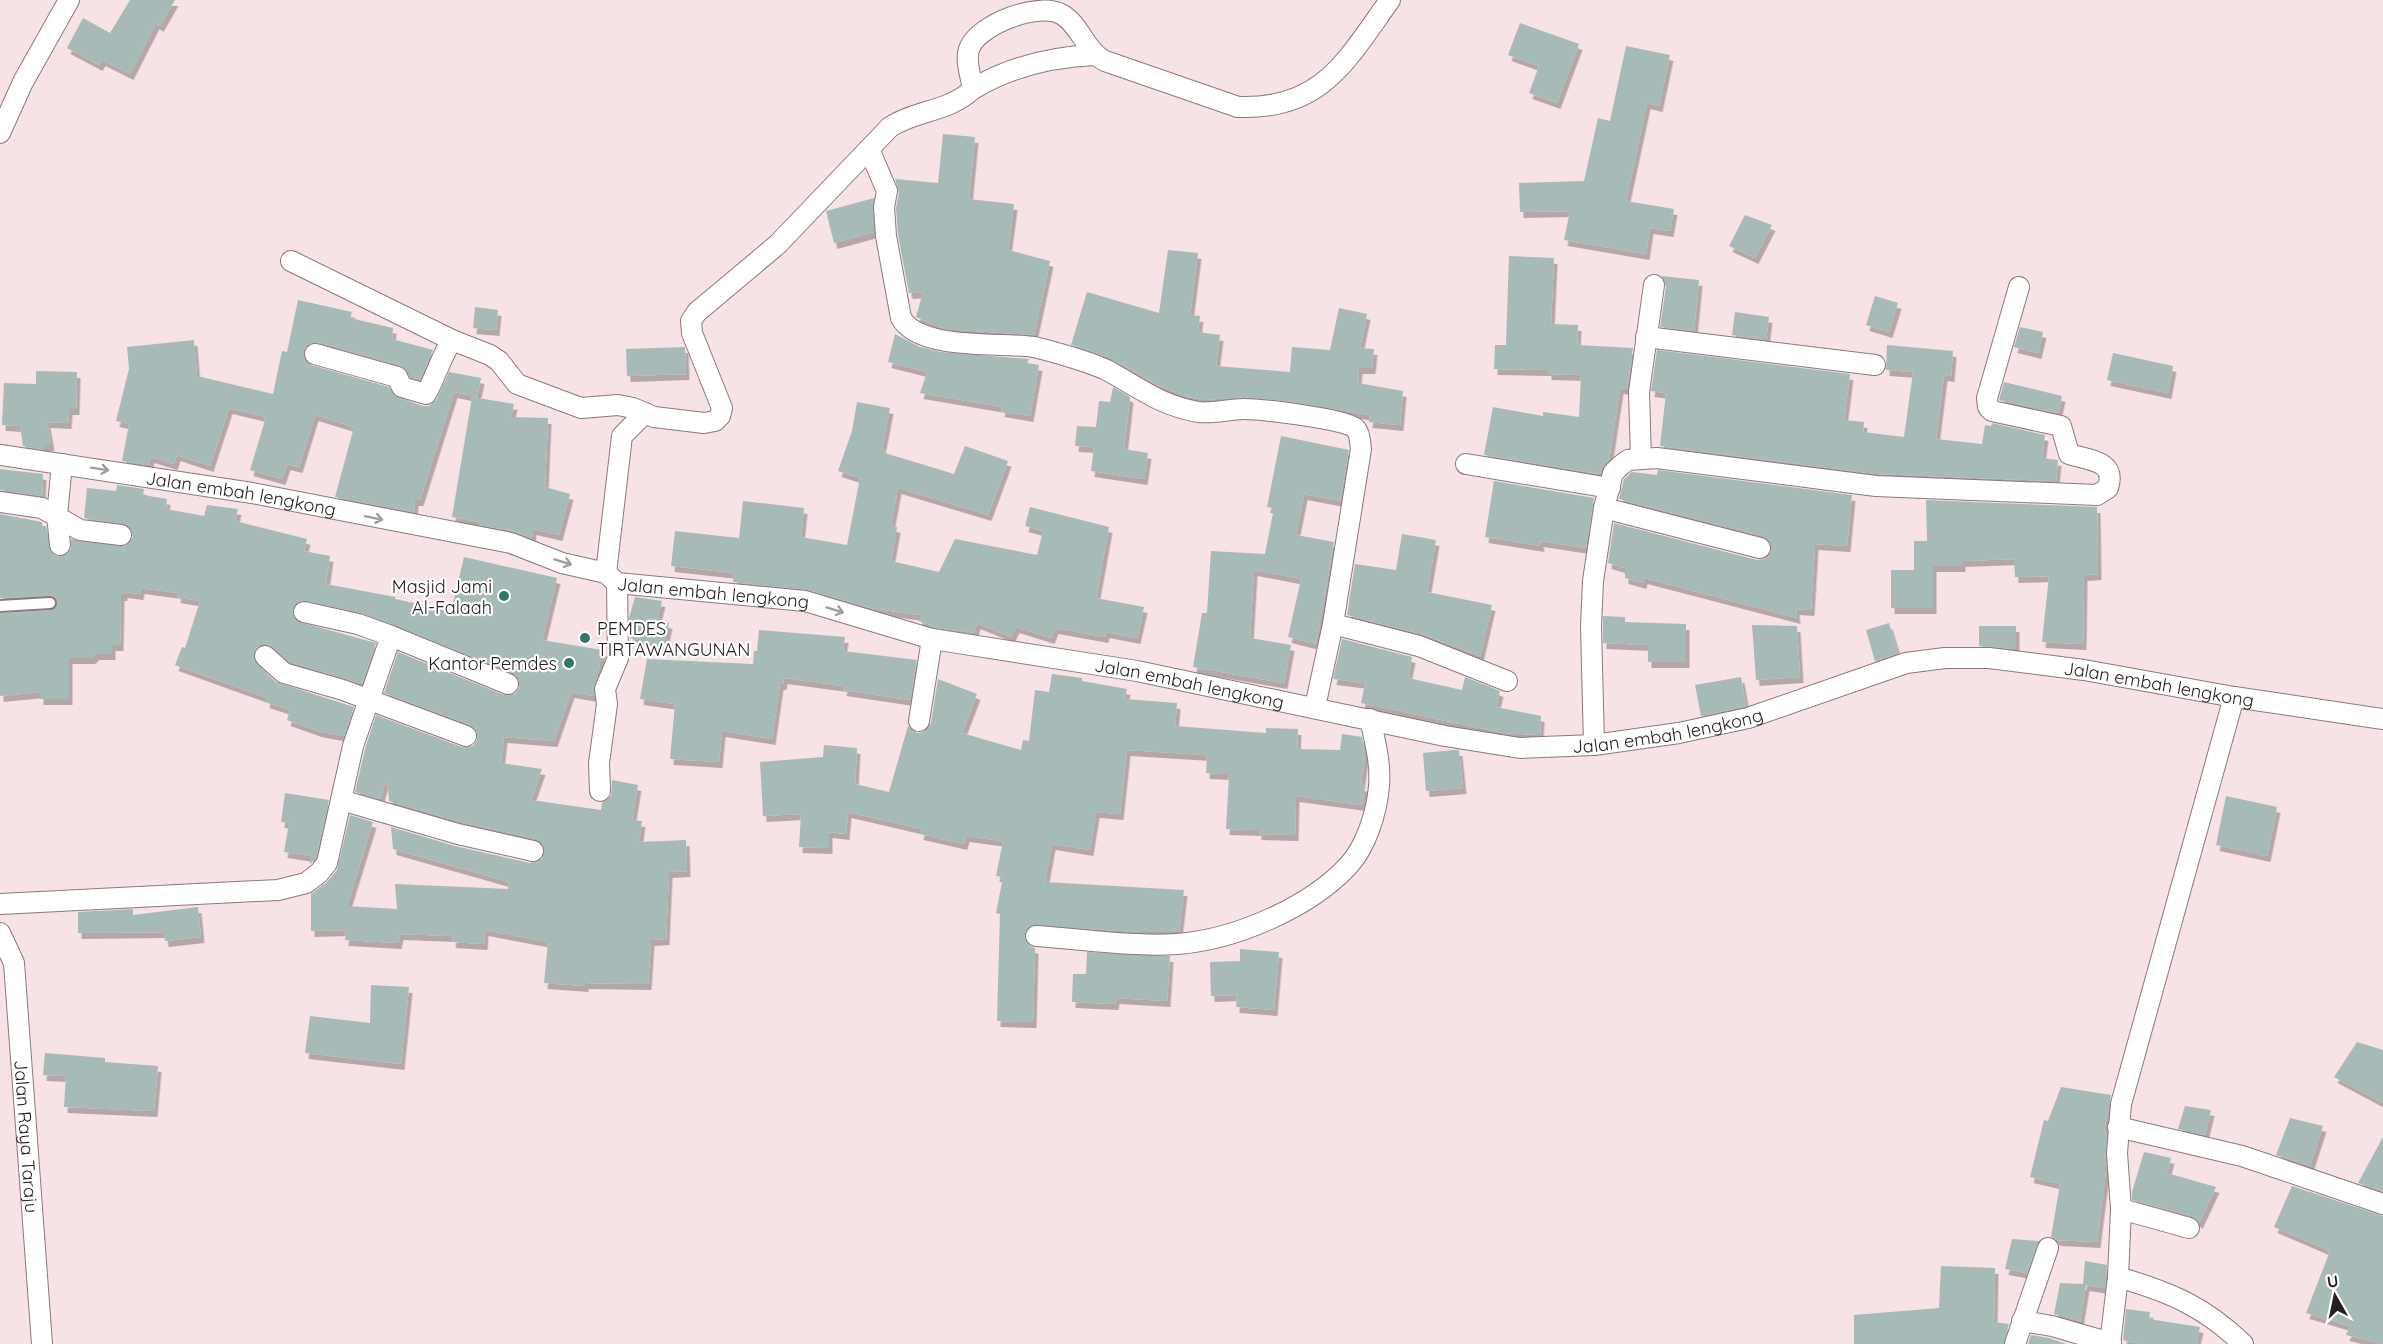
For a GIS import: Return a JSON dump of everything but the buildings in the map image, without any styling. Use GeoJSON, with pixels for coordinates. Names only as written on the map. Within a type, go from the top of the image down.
{"type":"FeatureCollection","features":[{"type":"Feature","properties":{"kind":"street"},"geometry":{"type":"LineString","coordinates":[[0,133],[23,82],[69,0]]}},
{"type":"Feature","properties":{"kind":"street"},"geometry":{"type":"LineString","coordinates":[[291,261],[452,340],[490,355],[499,361],[518,384],[581,408],[618,405],[654,417],[704,423],[715,421],[720,416],[722,408],[692,333],[692,321],[697,312],[777,245],[869,149],[900,121],[949,106],[973,89],[1009,70],[1065,56],[1094,55],[1238,107],[1280,105],[1301,98],[1322,84],[1347,58],[1390,0]]}},
{"type":"Feature","properties":{"kind":"street"},"geometry":{"type":"LineString","coordinates":[[973,89],[968,63],[970,47],[990,26],[1010,17],[1047,11],[1061,14],[1094,55]]}},
{"type":"Feature","properties":{"kind":"street"},"geometry":{"type":"LineString","coordinates":[[869,149],[887,191],[884,207],[890,256],[901,318],[911,329],[969,345],[1034,347],[1110,371],[1161,402],[1201,412],[1244,409],[1324,418],[1351,424],[1356,428],[1360,449],[1333,624],[1315,707]]}},
{"type":"Feature","properties":{"kind":"street"},"geometry":{"type":"LineString","coordinates":[[1641,459],[1639,392],[1654,285]]}},
{"type":"Feature","properties":{"kind":"street"},"geometry":{"type":"LineString","coordinates":[[1594,745],[1591,626],[1593,582],[1604,508],[1613,473],[1628,460],[1657,458],[1876,486],[2097,495],[2108,488],[2111,477],[2109,470],[2104,464],[2068,454],[2061,426],[1992,411],[1988,407],[1987,398],[2019,287]]}},
{"type":"Feature","properties":{"kind":"street"},"geometry":{"type":"LineString","coordinates":[[1646,337],[1875,365]]}},
{"type":"Feature","properties":{"kind":"street"},"geometry":{"type":"LineString","coordinates":[[315,354],[397,376],[402,387],[426,394],[435,378],[440,358],[452,340]]}},
{"type":"Feature","properties":{"kind":"street"},"geometry":{"type":"LineString","coordinates":[[600,791],[599,763],[607,704],[605,689],[618,658],[611,578],[622,436],[645,414]]}},
{"type":"Feature","properties":{"kind":"street","name":"Jalan embah lengkong"},"geometry":{"type":"LineString","coordinates":[[0,455],[252,493],[511,543],[562,563],[611,578],[805,601],[932,639],[1137,671],[1445,736],[1520,748],[1594,745],[1679,733],[1748,718],[1906,663],[1945,658],[1989,658],[2084,670],[2234,697],[2383,719]]}},
{"type":"Feature","properties":{"kind":"street"},"geometry":{"type":"LineString","coordinates":[[60,545],[57,515],[63,464]]}},
{"type":"Feature","properties":{"kind":"street"},"geometry":{"type":"LineString","coordinates":[[1466,464],[1610,488]]}},
{"type":"Feature","properties":{"kind":"street"},"geometry":{"type":"LineString","coordinates":[[0,502],[42,508],[80,530],[121,535]]}},
{"type":"Feature","properties":{"kind":"street"},"geometry":{"type":"LineString","coordinates":[[1604,508],[1760,548]]}},
{"type":"Feature","properties":{"kind":"street"},"geometry":{"type":"LineString","coordinates":[[304,612],[358,624],[508,684]]}},
{"type":"Feature","properties":{"kind":"street"},"geometry":{"type":"LineString","coordinates":[[1333,624],[1419,646],[1507,681]]}},
{"type":"Feature","properties":{"kind":"street"},"geometry":{"type":"LineString","coordinates":[[0,904],[231,895],[278,890],[306,882],[320,873],[327,863],[350,757],[391,636]]}},
{"type":"Feature","properties":{"kind":"street"},"geometry":{"type":"LineString","coordinates":[[919,721],[932,639]]}},
{"type":"Feature","properties":{"kind":"street"},"geometry":{"type":"LineString","coordinates":[[265,656],[284,673],[369,699],[466,736]]}},
{"type":"Feature","properties":{"kind":"street"},"geometry":{"type":"LineString","coordinates":[[2022,1321],[2052,1326],[2111,1343],[2118,1277],[2121,1209],[2117,1153],[2118,1127],[2126,1077],[2234,697]]}},
{"type":"Feature","properties":{"kind":"street"},"geometry":{"type":"LineString","coordinates":[[1036,936],[1152,945],[1188,943],[1269,920],[1317,894],[1349,865],[1369,828],[1379,786],[1378,756],[1370,719]]}},
{"type":"Feature","properties":{"kind":"street"},"geometry":{"type":"LineString","coordinates":[[341,800],[458,834],[533,850]]}},
{"type":"Feature","properties":{"kind":"street","name":"Jalan Raya Taraju"},"geometry":{"type":"LineString","coordinates":[[0,933],[14,963],[42,1344]]}},
{"type":"Feature","properties":{"kind":"street"},"geometry":{"type":"LineString","coordinates":[[2118,1127],[2242,1156],[2383,1204]]}},
{"type":"Feature","properties":{"kind":"street"},"geometry":{"type":"LineString","coordinates":[[2121,1209],[2189,1228]]}},
{"type":"Feature","properties":{"kind":"street"},"geometry":{"type":"LineString","coordinates":[[2015,1344],[2048,1248]]}},
{"type":"Feature","properties":{"kind":"street"},"geometry":{"type":"LineString","coordinates":[[2118,1277],[2162,1290],[2199,1308],[2243,1344]]}},
{"type":"Feature","properties":{"kind":"lane"},"geometry":{"type":"LineString","coordinates":[[0,606],[50,603]]}},
{"type":"Feature","properties":{"kind":"place","name":"Masjid Jami Al-Falaah"},"geometry":{"type":"Point","coordinates":[504,596]}},
{"type":"Feature","properties":{"kind":"place","name":"PEMDES TIRTAWANGUNAN"},"geometry":{"type":"Point","coordinates":[585,638]}},
{"type":"Feature","properties":{"kind":"place","name":"Kantor Pemdes"},"geometry":{"type":"Point","coordinates":[569,663]}}]}
